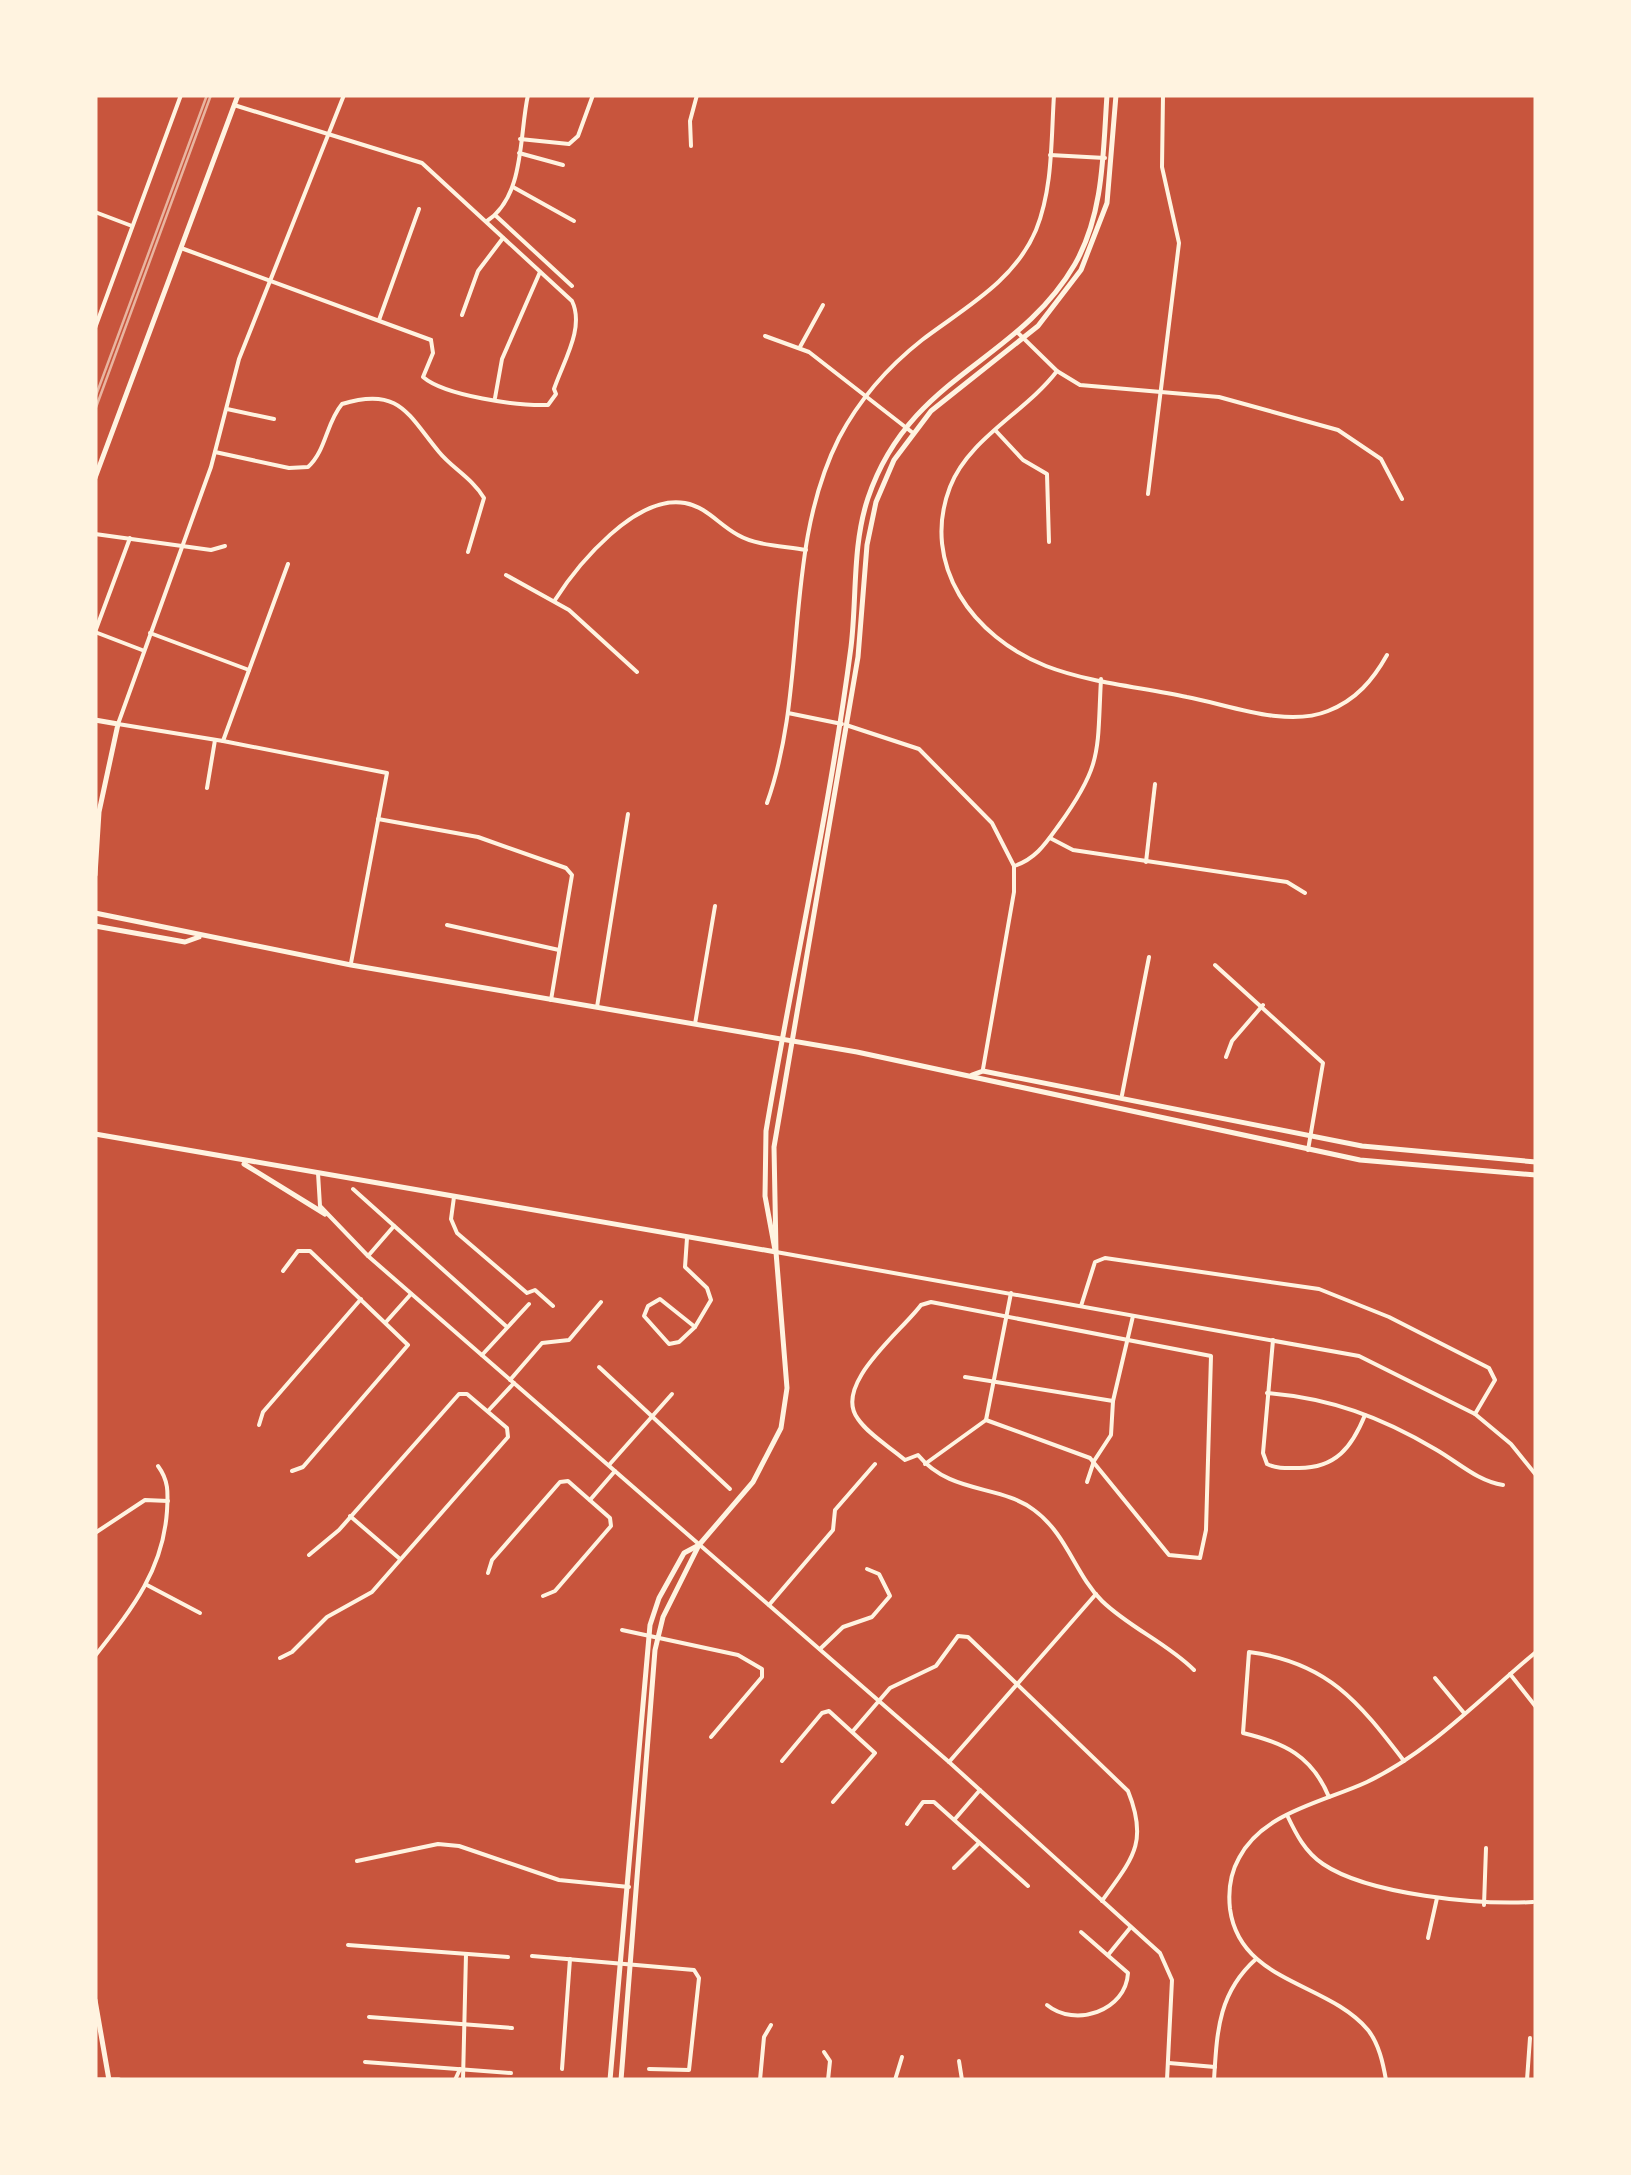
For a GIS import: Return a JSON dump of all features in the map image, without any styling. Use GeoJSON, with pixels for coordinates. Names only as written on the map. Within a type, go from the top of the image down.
{"type":"FeatureCollection","features":[{"type":"Feature","properties":{"kind":"main road"},"geometry":{"type":"LineString","coordinates":[[95,478],[238,95]]}},
{"type":"Feature","properties":{"kind":"main road"},"geometry":{"type":"LineString","coordinates":[[776,1252],[770,1238],[765,1176],[769,1116],[851,646],[861,527],[884,461],[905,426],[929,399],[1042,309],[1075,263],[1098,198],[1107,95]]}},
{"type":"Feature","properties":{"kind":"main road"},"geometry":{"type":"LineString","coordinates":[[621,2080],[658,1637],[676,1587],[699,1544],[758,1475],[781,1428],[787,1388],[776,1252],[774,1177],[778,1118],[861,634],[870,526],[894,460],[913,432],[941,402],[1023,339],[1057,305],[1090,252],[1104,213],[1116,95]]}},
{"type":"Feature","properties":{"kind":"main road"},"geometry":{"type":"LineString","coordinates":[[95,720],[118,724],[99,812],[95,875]]}},
{"type":"Feature","properties":{"kind":"main road"},"geometry":{"type":"LineString","coordinates":[[95,914],[351,966],[972,1074],[983,1070],[1122,1095],[1362,1146],[1536,1162]]}},
{"type":"Feature","properties":{"kind":"main road"},"geometry":{"type":"LineString","coordinates":[[95,926],[185,942],[199,937]]}},
{"type":"Feature","properties":{"kind":"main road"},"geometry":{"type":"LineString","coordinates":[[972,1074],[981,1082],[1360,1160],[1536,1174]]}},
{"type":"Feature","properties":{"kind":"main road"},"geometry":{"type":"LineString","coordinates":[[95,1134],[776,1252]]}},
{"type":"Feature","properties":{"kind":"main road"},"geometry":{"type":"LineString","coordinates":[[237,1160],[325,1214]]}},
{"type":"Feature","properties":{"kind":"main road"},"geometry":{"type":"LineString","coordinates":[[610,2080],[648,1635],[675,1566],[684,1553],[699,1544]]}},
{"type":"Feature","properties":{"kind":"main road"},"geometry":{"type":"LineString","coordinates":[[95,2000],[108,2080]]}},
{"type":"Feature","properties":{"kind":"main road"},"geometry":{"type":"LineString","coordinates":[[95,2080],[118,2080]]}},
{"type":"Feature","properties":{"kind":"street"},"geometry":{"type":"LineString","coordinates":[[95,328],[181,95]]}},
{"type":"Feature","properties":{"kind":"street"},"geometry":{"type":"LineString","coordinates":[[344,95],[239,358],[215,452],[118,724],[388,773],[351,966]]}},
{"type":"Feature","properties":{"kind":"street"},"geometry":{"type":"LineString","coordinates":[[487,220],[496,215],[512,187],[528,95]]}},
{"type":"Feature","properties":{"kind":"street"},"geometry":{"type":"LineString","coordinates":[[519,138],[569,144],[578,136],[593,95]]}},
{"type":"Feature","properties":{"kind":"street"},"geometry":{"type":"LineString","coordinates":[[692,146],[690,121],[697,95]]}},
{"type":"Feature","properties":{"kind":"street"},"geometry":{"type":"LineString","coordinates":[[767,803],[788,713],[806,550],[822,478],[840,438],[866,396],[902,357],[989,291],[1015,265],[1040,217],[1054,95]]}},
{"type":"Feature","properties":{"kind":"street"},"geometry":{"type":"LineString","coordinates":[[1148,494],[1179,243],[1162,168],[1163,95]]}},
{"type":"Feature","properties":{"kind":"street"},"geometry":{"type":"LineString","coordinates":[[181,248],[431,340],[433,353],[423,377],[446,390],[548,404],[556,394],[554,389],[578,323],[576,311],[487,220],[422,163],[234,105]]}},
{"type":"Feature","properties":{"kind":"street"},"geometry":{"type":"LineString","coordinates":[[519,153],[563,165]]}},
{"type":"Feature","properties":{"kind":"street"},"geometry":{"type":"LineString","coordinates":[[1050,154],[1112,159]]}},
{"type":"Feature","properties":{"kind":"street"},"geometry":{"type":"LineString","coordinates":[[512,187],[574,222]]}},
{"type":"Feature","properties":{"kind":"street"},"geometry":{"type":"LineString","coordinates":[[379,320],[419,209]]}},
{"type":"Feature","properties":{"kind":"street"},"geometry":{"type":"LineString","coordinates":[[95,212],[132,226]]}},
{"type":"Feature","properties":{"kind":"street"},"geometry":{"type":"LineString","coordinates":[[496,215],[572,286]]}},
{"type":"Feature","properties":{"kind":"street"},"geometry":{"type":"LineString","coordinates":[[462,315],[478,270],[503,238]]}},
{"type":"Feature","properties":{"kind":"street"},"geometry":{"type":"LineString","coordinates":[[495,398],[502,359],[540,272]]}},
{"type":"Feature","properties":{"kind":"street"},"geometry":{"type":"LineString","coordinates":[[800,346],[823,305]]}},
{"type":"Feature","properties":{"kind":"street"},"geometry":{"type":"LineString","coordinates":[[1017,332],[1057,372],[1093,388],[1228,399],[1354,437],[1381,459],[1402,499]]}},
{"type":"Feature","properties":{"kind":"street"},"geometry":{"type":"LineString","coordinates":[[765,336],[800,346],[913,432]]}},
{"type":"Feature","properties":{"kind":"street"},"geometry":{"type":"LineString","coordinates":[[1057,372],[1040,394],[971,454],[950,488],[940,545],[951,584],[967,607],[1025,656],[1101,679],[1286,717],[1306,716],[1352,699],[1387,655]]}},
{"type":"Feature","properties":{"kind":"street"},"geometry":{"type":"LineString","coordinates":[[215,452],[289,468],[308,467],[320,448],[328,421],[342,404],[389,402],[415,415],[439,453],[484,498],[468,552]]}},
{"type":"Feature","properties":{"kind":"street"},"geometry":{"type":"LineString","coordinates":[[226,409],[274,419]]}},
{"type":"Feature","properties":{"kind":"street"},"geometry":{"type":"LineString","coordinates":[[996,431],[1023,460],[1047,474],[1049,542]]}},
{"type":"Feature","properties":{"kind":"street"},"geometry":{"type":"LineString","coordinates":[[555,600],[590,550],[650,508],[665,503],[695,506],[738,536],[806,550]]}},
{"type":"Feature","properties":{"kind":"street"},"geometry":{"type":"LineString","coordinates":[[95,534],[211,550],[225,546]]}},
{"type":"Feature","properties":{"kind":"street"},"geometry":{"type":"LineString","coordinates":[[130,538],[95,632],[143,651]]}},
{"type":"Feature","properties":{"kind":"street"},"geometry":{"type":"LineString","coordinates":[[222,741],[288,564]]}},
{"type":"Feature","properties":{"kind":"street"},"geometry":{"type":"LineString","coordinates":[[506,575],[555,600],[637,672]]}},
{"type":"Feature","properties":{"kind":"street"},"geometry":{"type":"LineString","coordinates":[[150,633],[248,670]]}},
{"type":"Feature","properties":{"kind":"street"},"geometry":{"type":"LineString","coordinates":[[1014,866],[1032,858],[1050,838],[1094,771],[1101,679]]}},
{"type":"Feature","properties":{"kind":"street"},"geometry":{"type":"LineString","coordinates":[[788,713],[846,725],[919,749],[997,830],[1014,866],[1014,892],[981,1082]]}},
{"type":"Feature","properties":{"kind":"street"},"geometry":{"type":"LineString","coordinates":[[207,788],[214,740]]}},
{"type":"Feature","properties":{"kind":"street"},"geometry":{"type":"LineString","coordinates":[[1146,862],[1155,784]]}},
{"type":"Feature","properties":{"kind":"street"},"geometry":{"type":"LineString","coordinates":[[597,1008],[628,814]]}},
{"type":"Feature","properties":{"kind":"street"},"geometry":{"type":"LineString","coordinates":[[378,819],[478,838],[563,867],[572,875],[551,1000]]}},
{"type":"Feature","properties":{"kind":"street"},"geometry":{"type":"LineString","coordinates":[[1050,838],[1073,850],[1287,882],[1305,893]]}},
{"type":"Feature","properties":{"kind":"street"},"geometry":{"type":"LineString","coordinates":[[695,1024],[715,906]]}},
{"type":"Feature","properties":{"kind":"street"},"geometry":{"type":"LineString","coordinates":[[447,924],[560,950]]}},
{"type":"Feature","properties":{"kind":"street"},"geometry":{"type":"LineString","coordinates":[[1122,1095],[1149,957]]}},
{"type":"Feature","properties":{"kind":"street"},"geometry":{"type":"LineString","coordinates":[[1215,965],[1323,1063],[1308,1150]]}},
{"type":"Feature","properties":{"kind":"street"},"geometry":{"type":"LineString","coordinates":[[1226,1057],[1232,1042],[1263,1005]]}},
{"type":"Feature","properties":{"kind":"street"},"geometry":{"type":"LineString","coordinates":[[318,1173],[316,1194],[325,1214],[368,1256],[879,1700],[1160,1953],[1171,1974],[1167,2080]]}},
{"type":"Feature","properties":{"kind":"street"},"geometry":{"type":"LineString","coordinates":[[353,1189],[508,1327]]}},
{"type":"Feature","properties":{"kind":"street"},"geometry":{"type":"LineString","coordinates":[[454,1197],[451,1219],[457,1233],[527,1293],[535,1290],[553,1306]]}},
{"type":"Feature","properties":{"kind":"street"},"geometry":{"type":"LineString","coordinates":[[368,1256],[394,1226]]}},
{"type":"Feature","properties":{"kind":"street"},"geometry":{"type":"LineString","coordinates":[[687,1238],[685,1267],[706,1288],[711,1300],[695,1327],[679,1342],[669,1344],[644,1316],[648,1306],[660,1299],[695,1327]]}},
{"type":"Feature","properties":{"kind":"street"},"geometry":{"type":"LineString","coordinates":[[283,1271],[298,1251],[305,1249],[406,1339],[404,1352],[303,1467],[292,1471]]}},
{"type":"Feature","properties":{"kind":"street"},"geometry":{"type":"LineString","coordinates":[[776,1252],[1359,1356],[1476,1414],[1511,1444],[1536,1475]]}},
{"type":"Feature","properties":{"kind":"street"},"geometry":{"type":"LineString","coordinates":[[1080,1306],[1095,1262],[1105,1258],[1319,1290],[1389,1316],[1489,1368],[1495,1380],[1493,1388],[1476,1414]]}},
{"type":"Feature","properties":{"kind":"street"},"geometry":{"type":"LineString","coordinates":[[925,1464],[986,1420],[1011,1293]]}},
{"type":"Feature","properties":{"kind":"street"},"geometry":{"type":"LineString","coordinates":[[386,1322],[411,1294]]}},
{"type":"Feature","properties":{"kind":"street"},"geometry":{"type":"LineString","coordinates":[[260,1424],[262,1412],[361,1299]]}},
{"type":"Feature","properties":{"kind":"street"},"geometry":{"type":"LineString","coordinates":[[488,1411],[542,1342],[569,1340],[600,1302]]}},
{"type":"Feature","properties":{"kind":"street"},"geometry":{"type":"LineString","coordinates":[[986,1420],[1094,1461],[1169,1555],[1200,1558],[1206,1530],[1211,1356],[931,1302],[921,1305],[853,1386],[850,1405],[858,1420],[905,1460],[918,1455],[925,1464],[969,1489],[1034,1509],[1073,1552],[1096,1594],[1194,1670]]}},
{"type":"Feature","properties":{"kind":"street"},"geometry":{"type":"LineString","coordinates":[[482,1355],[529,1304]]}},
{"type":"Feature","properties":{"kind":"street"},"geometry":{"type":"LineString","coordinates":[[1087,1482],[1094,1461],[1111,1435],[1113,1401],[1134,1316]]}},
{"type":"Feature","properties":{"kind":"street"},"geometry":{"type":"LineString","coordinates":[[1273,1340],[1263,1453],[1274,1468],[1312,1468],[1332,1462],[1344,1454],[1366,1414]]}},
{"type":"Feature","properties":{"kind":"street"},"geometry":{"type":"LineString","coordinates":[[599,1368],[730,1489]]}},
{"type":"Feature","properties":{"kind":"street"},"geometry":{"type":"LineString","coordinates":[[965,1377],[1113,1401]]}},
{"type":"Feature","properties":{"kind":"street"},"geometry":{"type":"LineString","coordinates":[[1267,1393],[1322,1399],[1366,1414],[1438,1450],[1487,1482],[1503,1485]]}},
{"type":"Feature","properties":{"kind":"street"},"geometry":{"type":"LineString","coordinates":[[280,1658],[292,1652],[328,1617],[372,1592],[508,1437],[508,1428],[468,1394],[459,1394],[350,1516],[309,1555]]}},
{"type":"Feature","properties":{"kind":"street"},"geometry":{"type":"LineString","coordinates":[[609,1466],[672,1394]]}},
{"type":"Feature","properties":{"kind":"street"},"geometry":{"type":"LineString","coordinates":[[769,1605],[834,1530],[835,1510],[875,1464]]}},
{"type":"Feature","properties":{"kind":"street"},"geometry":{"type":"LineString","coordinates":[[95,1656],[148,1585],[161,1552],[168,1501],[167,1478],[158,1466]]}},
{"type":"Feature","properties":{"kind":"street"},"geometry":{"type":"LineString","coordinates":[[590,1500],[615,1471]]}},
{"type":"Feature","properties":{"kind":"street"},"geometry":{"type":"LineString","coordinates":[[488,1573],[492,1560],[560,1482],[568,1480],[610,1518],[611,1526],[555,1591],[543,1596]]}},
{"type":"Feature","properties":{"kind":"street"},"geometry":{"type":"LineString","coordinates":[[95,1533],[145,1500],[168,1501]]}},
{"type":"Feature","properties":{"kind":"street"},"geometry":{"type":"LineString","coordinates":[[350,1516],[401,1560]]}},
{"type":"Feature","properties":{"kind":"street"},"geometry":{"type":"LineString","coordinates":[[820,1649],[843,1627],[872,1617],[890,1596],[879,1574],[867,1569]]}},
{"type":"Feature","properties":{"kind":"street"},"geometry":{"type":"LineString","coordinates":[[148,1585],[200,1612]]}},
{"type":"Feature","properties":{"kind":"street"},"geometry":{"type":"LineString","coordinates":[[949,1762],[1096,1594]]}},
{"type":"Feature","properties":{"kind":"street"},"geometry":{"type":"LineString","coordinates":[[622,1630],[738,1655],[762,1669],[762,1677],[711,1737]]}},
{"type":"Feature","properties":{"kind":"street"},"geometry":{"type":"LineString","coordinates":[[852,1731],[900,1682],[936,1666],[958,1636],[968,1637],[1128,1792],[1138,1816],[1133,1858],[1102,1901]]}},
{"type":"Feature","properties":{"kind":"street"},"geometry":{"type":"LineString","coordinates":[[1329,1797],[1314,1767],[1302,1756],[1280,1742],[1243,1733],[1249,1652],[1278,1656],[1324,1674],[1373,1720],[1404,1761]]}},
{"type":"Feature","properties":{"kind":"street"},"geometry":{"type":"LineString","coordinates":[[1386,2080],[1376,2044],[1353,2016],[1256,1959],[1232,1922],[1229,1887],[1243,1849],[1260,1831],[1404,1761],[1536,1652]]}},
{"type":"Feature","properties":{"kind":"street"},"geometry":{"type":"LineString","coordinates":[[1510,1674],[1536,1707]]}},
{"type":"Feature","properties":{"kind":"street"},"geometry":{"type":"LineString","coordinates":[[1434,1678],[1464,1713]]}},
{"type":"Feature","properties":{"kind":"street"},"geometry":{"type":"LineString","coordinates":[[782,1761],[822,1713],[829,1711],[874,1750],[874,1758],[833,1802]]}},
{"type":"Feature","properties":{"kind":"street"},"geometry":{"type":"LineString","coordinates":[[955,1819],[980,1790]]}},
{"type":"Feature","properties":{"kind":"street"},"geometry":{"type":"LineString","coordinates":[[907,1824],[928,1801],[955,1819],[1028,1886]]}},
{"type":"Feature","properties":{"kind":"street"},"geometry":{"type":"LineString","coordinates":[[1287,1815],[1306,1849],[1326,1867],[1437,1898],[1484,1905],[1533,1902]]}},
{"type":"Feature","properties":{"kind":"street"},"geometry":{"type":"LineString","coordinates":[[954,1868],[979,1843]]}},
{"type":"Feature","properties":{"kind":"street"},"geometry":{"type":"LineString","coordinates":[[358,1861],[438,1844],[459,1846],[559,1880],[636,1888]]}},
{"type":"Feature","properties":{"kind":"street"},"geometry":{"type":"LineString","coordinates":[[1484,1905],[1486,1848]]}},
{"type":"Feature","properties":{"kind":"street"},"geometry":{"type":"LineString","coordinates":[[1428,1938],[1437,1898]]}},
{"type":"Feature","properties":{"kind":"street"},"geometry":{"type":"LineString","coordinates":[[1108,1955],[1132,1926]]}},
{"type":"Feature","properties":{"kind":"street"},"geometry":{"type":"LineString","coordinates":[[1047,2005],[1070,2018],[1090,2016],[1108,2006],[1127,1982],[1128,1972],[1081,1932]]}},
{"type":"Feature","properties":{"kind":"street"},"geometry":{"type":"LineString","coordinates":[[348,1946],[508,1956]]}},
{"type":"Feature","properties":{"kind":"street"},"geometry":{"type":"LineString","coordinates":[[463,2080],[460,2068],[466,1954]]}},
{"type":"Feature","properties":{"kind":"street"},"geometry":{"type":"LineString","coordinates":[[532,1956],[690,1969],[698,1978],[689,2070],[649,2068]]}},
{"type":"Feature","properties":{"kind":"street"},"geometry":{"type":"LineString","coordinates":[[562,2068],[570,1959]]}},
{"type":"Feature","properties":{"kind":"street"},"geometry":{"type":"LineString","coordinates":[[1214,2080],[1222,2003],[1235,1980],[1256,1959]]}},
{"type":"Feature","properties":{"kind":"street"},"geometry":{"type":"LineString","coordinates":[[369,2017],[512,2028]]}},
{"type":"Feature","properties":{"kind":"street"},"geometry":{"type":"LineString","coordinates":[[760,2080],[764,2037],[770,2025]]}},
{"type":"Feature","properties":{"kind":"street"},"geometry":{"type":"LineString","coordinates":[[1527,2080],[1530,2038]]}},
{"type":"Feature","properties":{"kind":"street"},"geometry":{"type":"LineString","coordinates":[[824,2052],[830,2061],[828,2080]]}},
{"type":"Feature","properties":{"kind":"street"},"geometry":{"type":"LineString","coordinates":[[895,2080],[902,2057]]}},
{"type":"Feature","properties":{"kind":"street"},"geometry":{"type":"LineString","coordinates":[[959,2061],[962,2080]]}},
{"type":"Feature","properties":{"kind":"street"},"geometry":{"type":"LineString","coordinates":[[365,2062],[510,2073]]}},
{"type":"Feature","properties":{"kind":"street"},"geometry":{"type":"LineString","coordinates":[[1168,2063],[1214,2066]]}},
{"type":"Feature","properties":{"kind":"street"},"geometry":{"type":"LineString","coordinates":[[455,2080],[460,2068]]}},
{"type":"Feature","properties":{"kind":"tram line"},"geometry":{"type":"LineString","coordinates":[[95,398],[207,95]]}},
{"type":"Feature","properties":{"kind":"railway"},"geometry":{"type":"LineString","coordinates":[[95,410],[211,95]]}}]}
